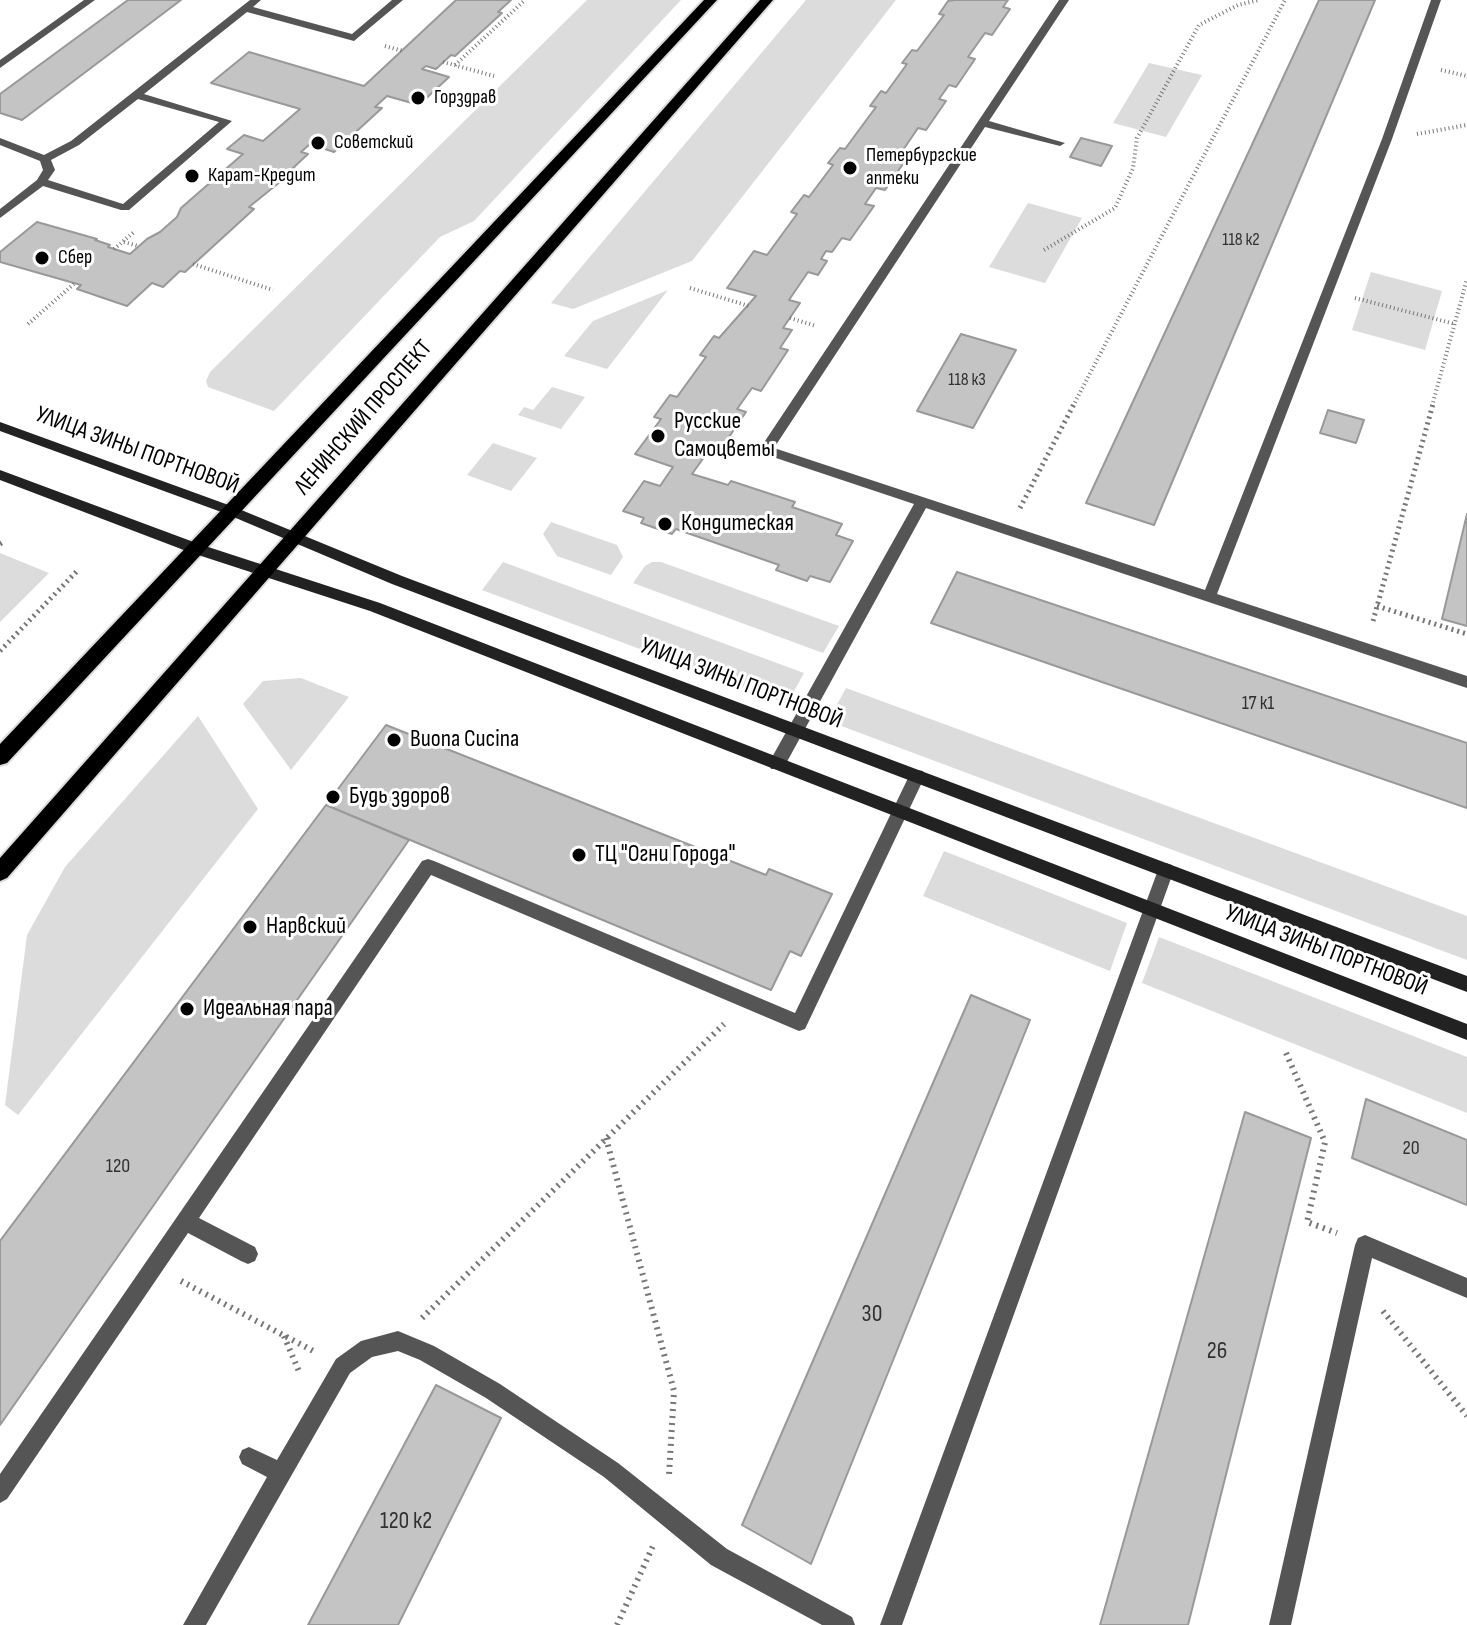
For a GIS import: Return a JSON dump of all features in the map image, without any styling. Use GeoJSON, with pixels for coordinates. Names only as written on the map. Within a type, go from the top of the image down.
{"type":"FeatureCollection","features":[{"type":"Feature","properties":{"kind":"main road","name":"ЛЕНИНСКИЙ ПРОСПЕКТ"},"geometry":{"type":"LineString","coordinates":[[0,757],[229,510],[499,230],[711,0]]}},
{"type":"Feature","properties":{"kind":"main road","name":"ЛЕНИНСКИЙ ПРОСПЕКТ"},"geometry":{"type":"LineString","coordinates":[[0,872],[767,0]]}},
{"type":"Feature","properties":{"kind":"main road","name":"УЛИЦА ЗИНЫ ПОРТНОВОЙ"},"geometry":{"type":"LineString","coordinates":[[0,426],[229,510],[397,580],[1467,984]]}},
{"type":"Feature","properties":{"kind":"main road","name":"УЛИЦА ЗИНЫ ПОРТНОВОЙ"},"geometry":{"type":"LineString","coordinates":[[0,475],[194,548],[375,607],[1467,1032]]}},
{"type":"Feature","properties":{"kind":"lane"},"geometry":{"type":"LineString","coordinates":[[0,65],[90,0]]}},
{"type":"Feature","properties":{"kind":"lane"},"geometry":{"type":"LineString","coordinates":[[45,159],[75,143],[256,0]]}},
{"type":"Feature","properties":{"kind":"lane"},"geometry":{"type":"LineString","coordinates":[[245,8],[354,38],[398,0]]}},
{"type":"Feature","properties":{"kind":"lane"},"geometry":{"type":"LineString","coordinates":[[1064,0],[766,450],[1467,682]]}},
{"type":"Feature","properties":{"kind":"lane"},"geometry":{"type":"LineString","coordinates":[[1209,597],[1387,139],[1436,0]]}},
{"type":"Feature","properties":{"kind":"lane"},"geometry":{"type":"LineString","coordinates":[[41,182],[125,208],[227,121],[136,95]]}},
{"type":"Feature","properties":{"kind":"lane"},"geometry":{"type":"LineString","coordinates":[[983,123],[1060,143]]}},
{"type":"Feature","properties":{"kind":"lane"},"geometry":{"type":"LineString","coordinates":[[0,141],[45,159],[49,170],[41,182],[0,215]]}},
{"type":"Feature","properties":{"kind":"lane"},"geometry":{"type":"LineString","coordinates":[[777,764],[922,502]]}},
{"type":"Feature","properties":{"kind":"lane"},"geometry":{"type":"LineString","coordinates":[[0,1492],[428,866],[799,1023],[917,776]]}},
{"type":"Feature","properties":{"kind":"lane"},"geometry":{"type":"LineString","coordinates":[[891,1625],[1166,870]]}},
{"type":"Feature","properties":{"kind":"lane"},"geometry":{"type":"LineString","coordinates":[[185,1221],[248,1254]]}},
{"type":"Feature","properties":{"kind":"lane"},"geometry":{"type":"LineString","coordinates":[[1280,1625],[1365,1245],[1467,1288]]}},
{"type":"Feature","properties":{"kind":"lane"},"geometry":{"type":"LineString","coordinates":[[194,1625],[343,1366],[368,1348],[398,1341],[427,1353],[493,1391],[611,1470],[719,1557],[844,1625]]}},
{"type":"Feature","properties":{"kind":"lane"},"geometry":{"type":"LineString","coordinates":[[249,1457],[281,1473]]}},
{"type":"Feature","properties":{"kind":"path"},"geometry":{"type":"LineString","coordinates":[[455,65],[525,0]]}},
{"type":"Feature","properties":{"kind":"path"},"geometry":{"type":"LineString","coordinates":[[1044,250],[1115,208],[1133,168],[1137,138],[1199,25],[1238,5],[1259,0]]}},
{"type":"Feature","properties":{"kind":"path"},"geometry":{"type":"LineString","coordinates":[[1009,530],[1285,0]]}},
{"type":"Feature","properties":{"kind":"path"},"geometry":{"type":"LineString","coordinates":[[443,62],[494,76]]}},
{"type":"Feature","properties":{"kind":"path"},"geometry":{"type":"LineString","coordinates":[[1387,139],[1467,125]]}},
{"type":"Feature","properties":{"kind":"path"},"geometry":{"type":"LineString","coordinates":[[114,249],[123,242],[138,246]]}},
{"type":"Feature","properties":{"kind":"path"},"geometry":{"type":"LineString","coordinates":[[193,264],[273,290]]}},
{"type":"Feature","properties":{"kind":"path"},"geometry":{"type":"LineString","coordinates":[[1366,649],[1467,279]]}},
{"type":"Feature","properties":{"kind":"path"},"geometry":{"type":"LineString","coordinates":[[28,324],[75,283]]}},
{"type":"Feature","properties":{"kind":"path"},"geometry":{"type":"LineString","coordinates":[[690,288],[749,306]]}},
{"type":"Feature","properties":{"kind":"path"},"geometry":{"type":"LineString","coordinates":[[1349,296],[1455,324]]}},
{"type":"Feature","properties":{"kind":"path"},"geometry":{"type":"LineString","coordinates":[[0,651],[78,570]]}},
{"type":"Feature","properties":{"kind":"path"},"geometry":{"type":"LineString","coordinates":[[1377,606],[1467,634]]}},
{"type":"Feature","properties":{"kind":"path"},"geometry":{"type":"LineString","coordinates":[[398,1341],[747,1001]]}},
{"type":"Feature","properties":{"kind":"path"},"geometry":{"type":"LineString","coordinates":[[1286,1053],[1325,1142],[1307,1222],[1365,1245]]}},
{"type":"Feature","properties":{"kind":"path"},"geometry":{"type":"LineString","coordinates":[[606,1138],[674,1391],[669,1485]]}},
{"type":"Feature","properties":{"kind":"path"},"geometry":{"type":"LineString","coordinates":[[154,1267],[343,1366]]}},
{"type":"Feature","properties":{"kind":"path"},"geometry":{"type":"LineString","coordinates":[[1374,1300],[1467,1416]]}},
{"type":"Feature","properties":{"kind":"path"},"geometry":{"type":"LineString","coordinates":[[283,1335],[301,1377]]}},
{"type":"Feature","properties":{"kind":"path"},"geometry":{"type":"LineString","coordinates":[[617,1625],[656,1540]]}},
{"type":"Feature","properties":{"kind":"shaded area"},"geometry":{"type":"Polygon","coordinates":[[[587,0],[681,0],[474,221],[440,237],[274,411],[208,387],[206,381],[210,372],[587,0]]]}},
{"type":"Feature","properties":{"kind":"shaded area"},"geometry":{"type":"Polygon","coordinates":[[[806,0],[896,0],[692,261],[573,309],[551,303],[806,0]]]}},
{"type":"Feature","properties":{"kind":"shaded area"},"geometry":{"type":"Polygon","coordinates":[[[1149,63],[1202,75],[1166,137],[1113,123],[1149,63]]]}},
{"type":"Feature","properties":{"kind":"shaded area"},"geometry":{"type":"Polygon","coordinates":[[[1028,203],[1082,218],[1045,283],[989,267],[1028,203]]]}},
{"type":"Feature","properties":{"kind":"shaded area"},"geometry":{"type":"Polygon","coordinates":[[[1371,272],[1442,291],[1425,350],[1352,330],[1371,272]]]}},
{"type":"Feature","properties":{"kind":"shaded area"},"geometry":{"type":"Polygon","coordinates":[[[668,290],[607,369],[564,356],[593,321],[668,290]]]}},
{"type":"Feature","properties":{"kind":"shaded area"},"geometry":{"type":"Polygon","coordinates":[[[552,387],[585,397],[561,429],[518,415],[524,407],[533,410],[552,387]]]}},
{"type":"Feature","properties":{"kind":"shaded area"},"geometry":{"type":"Polygon","coordinates":[[[493,443],[537,458],[511,491],[467,475],[493,443]]]}},
{"type":"Feature","properties":{"kind":"shaded area"},"geometry":{"type":"Polygon","coordinates":[[[551,522],[617,545],[623,557],[611,575],[557,556],[543,534],[551,522]]]}},
{"type":"Feature","properties":{"kind":"shaded area"},"geometry":{"type":"Polygon","coordinates":[[[0,553],[49,573],[0,622],[0,553]]]}},
{"type":"Feature","properties":{"kind":"shaded area"},"geometry":{"type":"Polygon","coordinates":[[[503,562],[804,673],[787,704],[482,590],[503,562]]]}},
{"type":"Feature","properties":{"kind":"shaded area"},"geometry":{"type":"Polygon","coordinates":[[[661,562],[839,626],[823,653],[633,583],[645,566],[661,562]]]}},
{"type":"Feature","properties":{"kind":"shaded area"},"geometry":{"type":"Polygon","coordinates":[[[301,678],[349,697],[291,770],[243,704],[263,681],[301,678]]]}},
{"type":"Feature","properties":{"kind":"shaded area"},"geometry":{"type":"Polygon","coordinates":[[[846,688],[1467,916],[1467,960],[828,721],[846,688]]]}},
{"type":"Feature","properties":{"kind":"shaded area"},"geometry":{"type":"Polygon","coordinates":[[[198,716],[258,809],[18,1115],[5,1105],[27,935],[65,867],[198,716]]]}},
{"type":"Feature","properties":{"kind":"shaded area"},"geometry":{"type":"Polygon","coordinates":[[[944,851],[1127,923],[1110,971],[923,896],[944,851]]]}},
{"type":"Feature","properties":{"kind":"shaded area"},"geometry":{"type":"Polygon","coordinates":[[[1159,937],[1467,1057],[1467,1113],[1142,983],[1159,937]]]}},
{"type":"Feature","properties":{"kind":"building"},"geometry":{"type":"Polygon","coordinates":[[[128,0],[181,0],[22,120],[0,113],[0,94],[128,0]]]}},
{"type":"Feature","properties":{"kind":"building"},"geometry":{"type":"Polygon","coordinates":[[[456,0],[511,0],[498,12],[502,13],[455,56],[451,55],[436,69],[426,66],[422,69],[449,77],[419,105],[387,96],[375,107],[382,108],[334,152],[310,144],[301,152],[308,154],[293,168],[296,169],[249,207],[254,209],[185,272],[180,271],[163,287],[152,283],[127,306],[77,289],[81,285],[0,262],[0,252],[37,222],[97,239],[110,245],[108,247],[130,254],[160,232],[177,217],[181,208],[243,154],[227,149],[244,135],[263,141],[300,109],[211,83],[249,52],[364,86],[456,0]]]}},
{"type":"Feature","properties":{"kind":"building"},"geometry":{"type":"Polygon","coordinates":[[[1008,0],[1003,7],[1010,9],[992,35],[985,33],[968,57],[975,59],[956,87],[949,85],[939,99],[946,101],[926,130],[918,128],[899,156],[907,158],[885,190],[876,188],[865,204],[874,206],[850,240],[842,238],[832,252],[826,251],[821,259],[827,261],[818,275],[808,272],[789,300],[800,303],[783,328],[792,330],[780,348],[788,350],[761,391],[752,388],[737,409],[746,412],[716,456],[707,453],[692,474],[728,485],[731,481],[795,502],[792,507],[842,524],[836,535],[853,541],[830,582],[810,576],[807,581],[776,570],[779,565],[676,529],[672,534],[641,523],[644,518],[623,511],[644,481],[660,486],[673,467],[635,454],[661,419],[654,417],[670,395],[677,397],[706,357],[700,355],[714,336],[719,338],[756,296],[727,288],[754,251],[767,255],[797,214],[791,212],[804,195],[809,197],[833,165],[828,163],[840,148],[845,149],[876,107],[870,106],[881,91],[886,93],[907,64],[902,63],[912,50],[917,51],[944,15],[939,14],[948,1],[1008,0]]]}},
{"type":"Feature","properties":{"kind":"building"},"geometry":{"type":"Polygon","coordinates":[[[1319,0],[1375,0],[1154,525],[1086,503],[1319,0]]]}},
{"type":"Feature","properties":{"kind":"building"},"geometry":{"type":"Polygon","coordinates":[[[1081,138],[1112,146],[1101,166],[1070,157],[1081,138]]]}},
{"type":"Feature","properties":{"kind":"building"},"geometry":{"type":"Polygon","coordinates":[[[961,334],[1016,350],[973,428],[917,411],[961,334]]]}},
{"type":"Feature","properties":{"kind":"building"},"geometry":{"type":"Polygon","coordinates":[[[1328,410],[1364,420],[1356,443],[1320,433],[1328,410]]]}},
{"type":"Feature","properties":{"kind":"building"},"geometry":{"type":"Polygon","coordinates":[[[1467,514],[1467,626],[1442,619],[1467,514]]]}},
{"type":"Feature","properties":{"kind":"building"},"geometry":{"type":"Polygon","coordinates":[[[957,572],[1467,743],[1467,808],[931,623],[957,572]]]}},
{"type":"Feature","properties":{"kind":"building","name":"ТЦ \"Огни Города\""},"geometry":{"type":"Polygon","coordinates":[[[386,725],[766,875],[769,869],[832,894],[801,956],[790,951],[771,990],[326,805],[386,725]]]}},
{"type":"Feature","properties":{"kind":"building"},"geometry":{"type":"Polygon","coordinates":[[[326,805],[409,840],[0,1425],[0,1241],[326,805]]]}},
{"type":"Feature","properties":{"kind":"building"},"geometry":{"type":"Polygon","coordinates":[[[971,995],[1030,1020],[811,1564],[742,1525],[971,995]]]}},
{"type":"Feature","properties":{"kind":"building"},"geometry":{"type":"Polygon","coordinates":[[[1366,1099],[1467,1140],[1467,1205],[1352,1158],[1366,1099]]]}},
{"type":"Feature","properties":{"kind":"building"},"geometry":{"type":"Polygon","coordinates":[[[1245,1112],[1311,1138],[1188,1625],[1100,1625],[1245,1112]]]}},
{"type":"Feature","properties":{"kind":"building"},"geometry":{"type":"Polygon","coordinates":[[[436,1385],[501,1418],[398,1625],[308,1625],[436,1385]]]}},
{"type":"Feature","properties":{"kind":"place","name":"Горздрав"},"geometry":{"type":"Point","coordinates":[418,98]}},
{"type":"Feature","properties":{"kind":"place","name":"Советский"},"geometry":{"type":"Point","coordinates":[318,143]}},
{"type":"Feature","properties":{"kind":"place","name":"Петербургские аптеки"},"geometry":{"type":"Point","coordinates":[850,168]}},
{"type":"Feature","properties":{"kind":"place","name":"Карат-Кредит"},"geometry":{"type":"Point","coordinates":[192,176]}},
{"type":"Feature","properties":{"kind":"place","name":"Сбер"},"geometry":{"type":"Point","coordinates":[42,258]}},
{"type":"Feature","properties":{"kind":"place","name":"Русские Самоцветы"},"geometry":{"type":"Point","coordinates":[658,436]}},
{"type":"Feature","properties":{"kind":"place","name":"Кондитеская"},"geometry":{"type":"Point","coordinates":[665,524]}},
{"type":"Feature","properties":{"kind":"place","name":"Buona Cucina"},"geometry":{"type":"Point","coordinates":[394,740]}},
{"type":"Feature","properties":{"kind":"place","name":"Будь здоров"},"geometry":{"type":"Point","coordinates":[333,797]}},
{"type":"Feature","properties":{"kind":"place","name":"ТЦ \"Огни Города\""},"geometry":{"type":"Point","coordinates":[579,855]}},
{"type":"Feature","properties":{"kind":"place","name":"Нарвский"},"geometry":{"type":"Point","coordinates":[250,927]}},
{"type":"Feature","properties":{"kind":"place","name":"Идеальная пара"},"geometry":{"type":"Point","coordinates":[187,1009]}}]}
